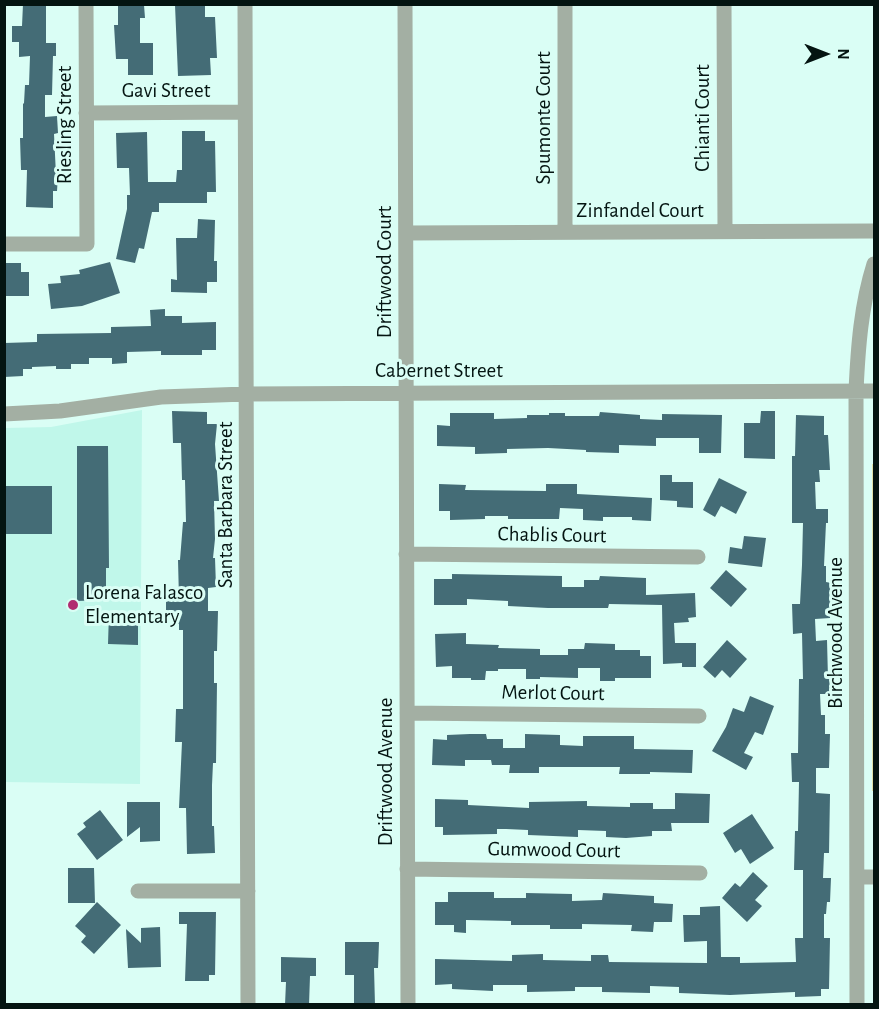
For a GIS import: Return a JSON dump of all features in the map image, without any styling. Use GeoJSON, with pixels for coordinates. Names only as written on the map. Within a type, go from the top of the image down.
{"type":"FeatureCollection","features":[{"type":"Feature","properties":{"kind":"street","name":"Riesling Street"},"geometry":{"type":"LineString","coordinates":[[4,244],[87,244],[86,4]]}},
{"type":"Feature","properties":{"kind":"street","name":"Santa Barbara Street"},"geometry":{"type":"LineString","coordinates":[[245,4],[248,1005]]}},
{"type":"Feature","properties":{"kind":"street","name":"Driftwood Court"},"geometry":{"type":"LineString","coordinates":[[405,4],[406,547]]}},
{"type":"Feature","properties":{"kind":"street","name":"Spumonte Court"},"geometry":{"type":"LineString","coordinates":[[565,4],[565,232]]}},
{"type":"Feature","properties":{"kind":"street","name":"Chianti Court"},"geometry":{"type":"LineString","coordinates":[[724,4],[724,231]]}},
{"type":"Feature","properties":{"kind":"street","name":"Gavi Street"},"geometry":{"type":"LineString","coordinates":[[86,113],[245,112]]}},
{"type":"Feature","properties":{"kind":"street","name":"Zinfandel Court"},"geometry":{"type":"LineString","coordinates":[[405,233],[874,231]]}},
{"type":"Feature","properties":{"kind":"street","name":"Birchwood Avenue"},"geometry":{"type":"LineString","coordinates":[[857,1005],[856,391],[859,339],[874,264]]}},
{"type":"Feature","properties":{"kind":"street","name":"Cabernet Street"},"geometry":{"type":"LineString","coordinates":[[4,414],[49,412],[161,397],[246,394],[874,391]]}},
{"type":"Feature","properties":{"kind":"street","name":"Chablis Court"},"geometry":{"type":"LineString","coordinates":[[406,547],[698,557]]}},
{"type":"Feature","properties":{"kind":"street","name":"Driftwood Avenue"},"geometry":{"type":"LineString","coordinates":[[406,547],[408,1005]]}},
{"type":"Feature","properties":{"kind":"street","name":"Merlot Court"},"geometry":{"type":"LineString","coordinates":[[407,713],[699,716]]}},
{"type":"Feature","properties":{"kind":"street","name":"Gumwood Court"},"geometry":{"type":"LineString","coordinates":[[407,869],[700,873]]}},
{"type":"Feature","properties":{"kind":"street"},"geometry":{"type":"LineString","coordinates":[[858,877],[874,877]]}},
{"type":"Feature","properties":{"kind":"street"},"geometry":{"type":"LineString","coordinates":[[138,891],[248,891]]}},
{"type":"Feature","properties":{"kind":"shaded area","name":"Lorena Falasco Elementary"},"geometry":{"type":"Polygon","coordinates":[[[142,410],[140,784],[5,782],[5,428],[51,427],[142,410]]]}},
{"type":"Feature","properties":{"kind":"shaded area"},"geometry":{"type":"Polygon","coordinates":[[[872,464],[874,464],[874,791],[872,791],[872,464]]]}},
{"type":"Feature","properties":{"kind":"building"},"geometry":{"type":"Polygon","coordinates":[[[23,4],[46,4],[46,43],[56,43],[56,56],[53,56],[52,95],[45,95],[45,117],[57,116],[58,133],[54,134],[56,175],[58,175],[57,191],[53,191],[53,208],[26,207],[27,170],[21,170],[20,138],[23,138],[23,104],[25,85],[29,85],[30,56],[19,57],[19,42],[12,42],[12,26],[22,26],[23,4]]]}},
{"type":"Feature","properties":{"kind":"building"},"geometry":{"type":"Polygon","coordinates":[[[205,4],[205,17],[215,17],[217,58],[210,58],[211,75],[178,76],[175,5],[205,4]]]}},
{"type":"Feature","properties":{"kind":"building"},"geometry":{"type":"Polygon","coordinates":[[[144,5],[145,18],[140,18],[140,43],[153,43],[153,75],[128,75],[128,59],[116,59],[114,25],[118,25],[118,6],[144,5]]]}},
{"type":"Feature","properties":{"kind":"building"},"geometry":{"type":"Polygon","coordinates":[[[182,131],[205,131],[205,141],[215,141],[216,192],[207,192],[207,203],[159,203],[159,212],[152,212],[144,249],[139,248],[135,263],[116,259],[127,209],[127,195],[130,195],[129,168],[117,168],[116,133],[147,132],[148,182],[176,182],[177,170],[182,170],[182,131]]]}},
{"type":"Feature","properties":{"kind":"building"},"geometry":{"type":"Polygon","coordinates":[[[198,219],[215,220],[214,261],[217,261],[217,282],[207,282],[207,293],[171,292],[171,279],[177,280],[176,238],[197,238],[198,219]]]}},
{"type":"Feature","properties":{"kind":"building"},"geometry":{"type":"Polygon","coordinates":[[[110,262],[120,293],[82,306],[51,309],[48,284],[61,283],[60,276],[80,274],[79,270],[110,262]]]}},
{"type":"Feature","properties":{"kind":"building"},"geometry":{"type":"Polygon","coordinates":[[[4,263],[21,263],[21,272],[29,272],[29,296],[4,296],[4,263]]]}},
{"type":"Feature","properties":{"kind":"building"},"geometry":{"type":"Polygon","coordinates":[[[165,309],[165,316],[182,316],[182,323],[216,322],[216,350],[202,350],[202,355],[161,355],[161,351],[127,352],[127,363],[112,364],[112,358],[89,358],[89,364],[71,364],[71,369],[56,369],[56,366],[32,367],[32,369],[23,369],[23,376],[4,377],[4,343],[37,342],[37,334],[111,333],[111,327],[151,326],[150,310],[165,309]]]}},
{"type":"Feature","properties":{"kind":"building"},"geometry":{"type":"Polygon","coordinates":[[[172,411],[207,412],[207,424],[217,424],[215,444],[219,501],[214,501],[213,558],[215,558],[216,587],[208,588],[208,611],[218,611],[217,651],[214,651],[214,683],[217,683],[216,763],[213,763],[212,785],[212,826],[214,826],[215,853],[187,854],[186,808],[179,808],[182,742],[175,742],[176,709],[183,709],[183,630],[179,630],[179,624],[173,624],[173,611],[166,611],[166,599],[179,599],[178,560],[180,560],[183,522],[186,522],[181,443],[173,443],[172,411]]]}},
{"type":"Feature","properties":{"kind":"building"},"geometry":{"type":"Polygon","coordinates":[[[761,411],[775,411],[775,459],[744,458],[744,423],[760,423],[761,411]]]}},
{"type":"Feature","properties":{"kind":"building"},"geometry":{"type":"Polygon","coordinates":[[[600,412],[640,415],[640,419],[662,420],[662,414],[722,415],[721,453],[699,453],[699,438],[656,438],[656,446],[619,445],[619,453],[548,448],[507,449],[507,453],[475,454],[475,447],[437,446],[437,425],[450,426],[450,413],[494,413],[494,419],[527,418],[527,415],[549,415],[549,413],[565,413],[565,416],[599,416],[600,412]]]}},
{"type":"Feature","properties":{"kind":"building"},"geometry":{"type":"Polygon","coordinates":[[[796,415],[824,416],[824,435],[828,435],[830,470],[819,470],[820,482],[815,482],[816,509],[828,509],[824,566],[826,566],[826,582],[831,583],[830,618],[815,619],[816,641],[827,640],[828,679],[831,679],[831,694],[820,694],[821,715],[825,715],[825,734],[830,734],[829,768],[816,768],[816,793],[830,794],[829,853],[824,853],[823,878],[831,878],[830,902],[827,902],[826,914],[824,914],[824,938],[830,938],[829,989],[821,989],[821,996],[795,997],[795,992],[730,995],[679,993],[679,987],[650,986],[650,993],[602,992],[602,987],[575,987],[575,991],[527,992],[527,985],[493,985],[493,991],[452,989],[452,984],[435,985],[435,959],[512,961],[512,955],[543,954],[543,960],[591,961],[591,955],[608,955],[609,962],[707,963],[707,941],[684,942],[683,915],[700,915],[700,907],[720,906],[721,957],[740,957],[740,963],[796,962],[795,938],[803,938],[803,870],[794,870],[799,782],[792,782],[791,753],[798,753],[799,679],[803,679],[802,633],[793,634],[792,604],[800,604],[803,523],[792,523],[792,456],[795,456],[796,415]]]}},
{"type":"Feature","properties":{"kind":"building"},"geometry":{"type":"Polygon","coordinates":[[[77,446],[108,446],[109,568],[106,568],[106,600],[77,601],[77,446]]]}},
{"type":"Feature","properties":{"kind":"building"},"geometry":{"type":"Polygon","coordinates":[[[660,475],[672,475],[672,482],[693,482],[693,508],[677,507],[677,501],[660,500],[660,475]]]}},
{"type":"Feature","properties":{"kind":"building"},"geometry":{"type":"Polygon","coordinates":[[[719,478],[747,492],[736,514],[721,506],[715,517],[703,510],[719,478]]]}},
{"type":"Feature","properties":{"kind":"building"},"geometry":{"type":"Polygon","coordinates":[[[439,484],[466,485],[465,490],[546,491],[546,484],[577,484],[577,494],[652,498],[651,521],[632,520],[632,517],[603,517],[603,521],[583,520],[583,509],[560,508],[559,519],[508,519],[508,516],[485,516],[485,519],[450,520],[450,511],[439,511],[439,484]]]}},
{"type":"Feature","properties":{"kind":"building"},"geometry":{"type":"Polygon","coordinates":[[[4,486],[52,486],[52,534],[4,534],[4,486]]]}},
{"type":"Feature","properties":{"kind":"building"},"geometry":{"type":"Polygon","coordinates":[[[744,536],[766,538],[762,567],[728,563],[730,547],[742,549],[744,536]]]}},
{"type":"Feature","properties":{"kind":"building"},"geometry":{"type":"Polygon","coordinates":[[[726,570],[747,589],[731,607],[710,588],[726,570]]]}},
{"type":"Feature","properties":{"kind":"building"},"geometry":{"type":"Polygon","coordinates":[[[452,574],[562,576],[562,587],[584,587],[584,580],[599,580],[600,576],[646,578],[646,595],[695,593],[696,617],[688,618],[689,622],[674,623],[675,643],[696,643],[696,667],[682,667],[682,663],[663,664],[662,605],[609,604],[608,608],[548,608],[508,606],[508,601],[467,599],[467,605],[434,605],[434,579],[452,579],[452,574]]]}},
{"type":"Feature","properties":{"kind":"building"},"geometry":{"type":"Polygon","coordinates":[[[109,613],[138,614],[138,645],[108,644],[109,613]]]}},
{"type":"Feature","properties":{"kind":"building"},"geometry":{"type":"Polygon","coordinates":[[[466,633],[466,644],[499,645],[498,648],[540,649],[540,655],[568,655],[568,649],[584,649],[585,643],[615,644],[615,650],[640,650],[640,656],[651,656],[651,678],[615,678],[615,681],[600,681],[600,668],[578,668],[578,678],[526,679],[526,669],[498,669],[498,671],[486,671],[485,680],[452,678],[452,666],[436,667],[435,634],[466,633]]]}},
{"type":"Feature","properties":{"kind":"building"},"geometry":{"type":"Polygon","coordinates":[[[727,640],[747,659],[730,678],[722,670],[715,678],[703,667],[727,640]]]}},
{"type":"Feature","properties":{"kind":"building"},"geometry":{"type":"Polygon","coordinates":[[[750,696],[774,706],[763,735],[755,732],[744,753],[753,757],[746,770],[712,751],[726,727],[733,708],[744,712],[750,696]]]}},
{"type":"Feature","properties":{"kind":"building"},"geometry":{"type":"Polygon","coordinates":[[[486,734],[487,739],[503,739],[503,748],[525,748],[525,734],[560,735],[560,745],[583,746],[583,736],[634,736],[634,749],[693,750],[692,773],[619,774],[620,767],[539,767],[539,773],[509,773],[510,765],[492,765],[491,760],[465,760],[465,766],[432,765],[433,739],[447,740],[447,735],[486,734]]]}},
{"type":"Feature","properties":{"kind":"building"},"geometry":{"type":"Polygon","coordinates":[[[675,793],[710,794],[709,823],[671,823],[672,831],[652,831],[652,836],[626,838],[606,837],[606,831],[578,830],[578,837],[528,835],[528,830],[506,829],[497,829],[497,834],[443,835],[443,827],[435,827],[435,799],[468,800],[468,805],[529,808],[529,802],[587,801],[587,806],[630,807],[630,803],[653,803],[653,809],[675,809],[675,793]]]}},
{"type":"Feature","properties":{"kind":"building"},"geometry":{"type":"Polygon","coordinates":[[[127,802],[160,802],[160,841],[140,842],[140,827],[127,837],[127,802]]]}},
{"type":"Feature","properties":{"kind":"building"},"geometry":{"type":"Polygon","coordinates":[[[100,810],[123,840],[97,860],[77,834],[86,827],[83,823],[100,810]]]}},
{"type":"Feature","properties":{"kind":"building"},"geometry":{"type":"Polygon","coordinates":[[[752,814],[774,848],[750,864],[741,849],[735,853],[723,833],[752,814]]]}},
{"type":"Feature","properties":{"kind":"building"},"geometry":{"type":"Polygon","coordinates":[[[68,868],[94,868],[95,903],[68,903],[68,868]]]}},
{"type":"Feature","properties":{"kind":"building"},"geometry":{"type":"Polygon","coordinates":[[[753,872],[768,886],[755,900],[762,906],[747,922],[722,898],[735,883],[740,887],[753,872]]]}},
{"type":"Feature","properties":{"kind":"building"},"geometry":{"type":"Polygon","coordinates":[[[448,892],[494,892],[494,898],[526,898],[526,893],[572,894],[572,901],[602,900],[603,893],[654,896],[654,903],[673,904],[672,922],[654,922],[653,932],[631,931],[632,925],[582,924],[582,929],[550,929],[550,925],[511,925],[511,921],[466,920],[466,933],[454,932],[454,925],[435,925],[435,902],[448,902],[448,892]]]}},
{"type":"Feature","properties":{"kind":"building"},"geometry":{"type":"Polygon","coordinates":[[[97,902],[121,925],[94,954],[81,942],[86,936],[75,926],[97,902]]]}},
{"type":"Feature","properties":{"kind":"building"},"geometry":{"type":"Polygon","coordinates":[[[179,912],[216,912],[215,975],[209,975],[209,981],[185,981],[187,924],[179,924],[179,912]]]}},
{"type":"Feature","properties":{"kind":"building"},"geometry":{"type":"Polygon","coordinates":[[[160,927],[161,967],[128,968],[126,929],[141,943],[141,928],[160,927]]]}},
{"type":"Feature","properties":{"kind":"building"},"geometry":{"type":"Polygon","coordinates":[[[345,942],[379,942],[378,968],[374,968],[375,1005],[354,1005],[354,975],[345,975],[345,942]]]}},
{"type":"Feature","properties":{"kind":"building"},"geometry":{"type":"Polygon","coordinates":[[[281,957],[316,958],[316,976],[310,976],[309,1005],[285,1005],[286,982],[281,982],[281,957]]]}},
{"type":"Feature","properties":{"kind":"place","name":"Lorena Falasco Elementary"},"geometry":{"type":"Point","coordinates":[73,605]}}]}
